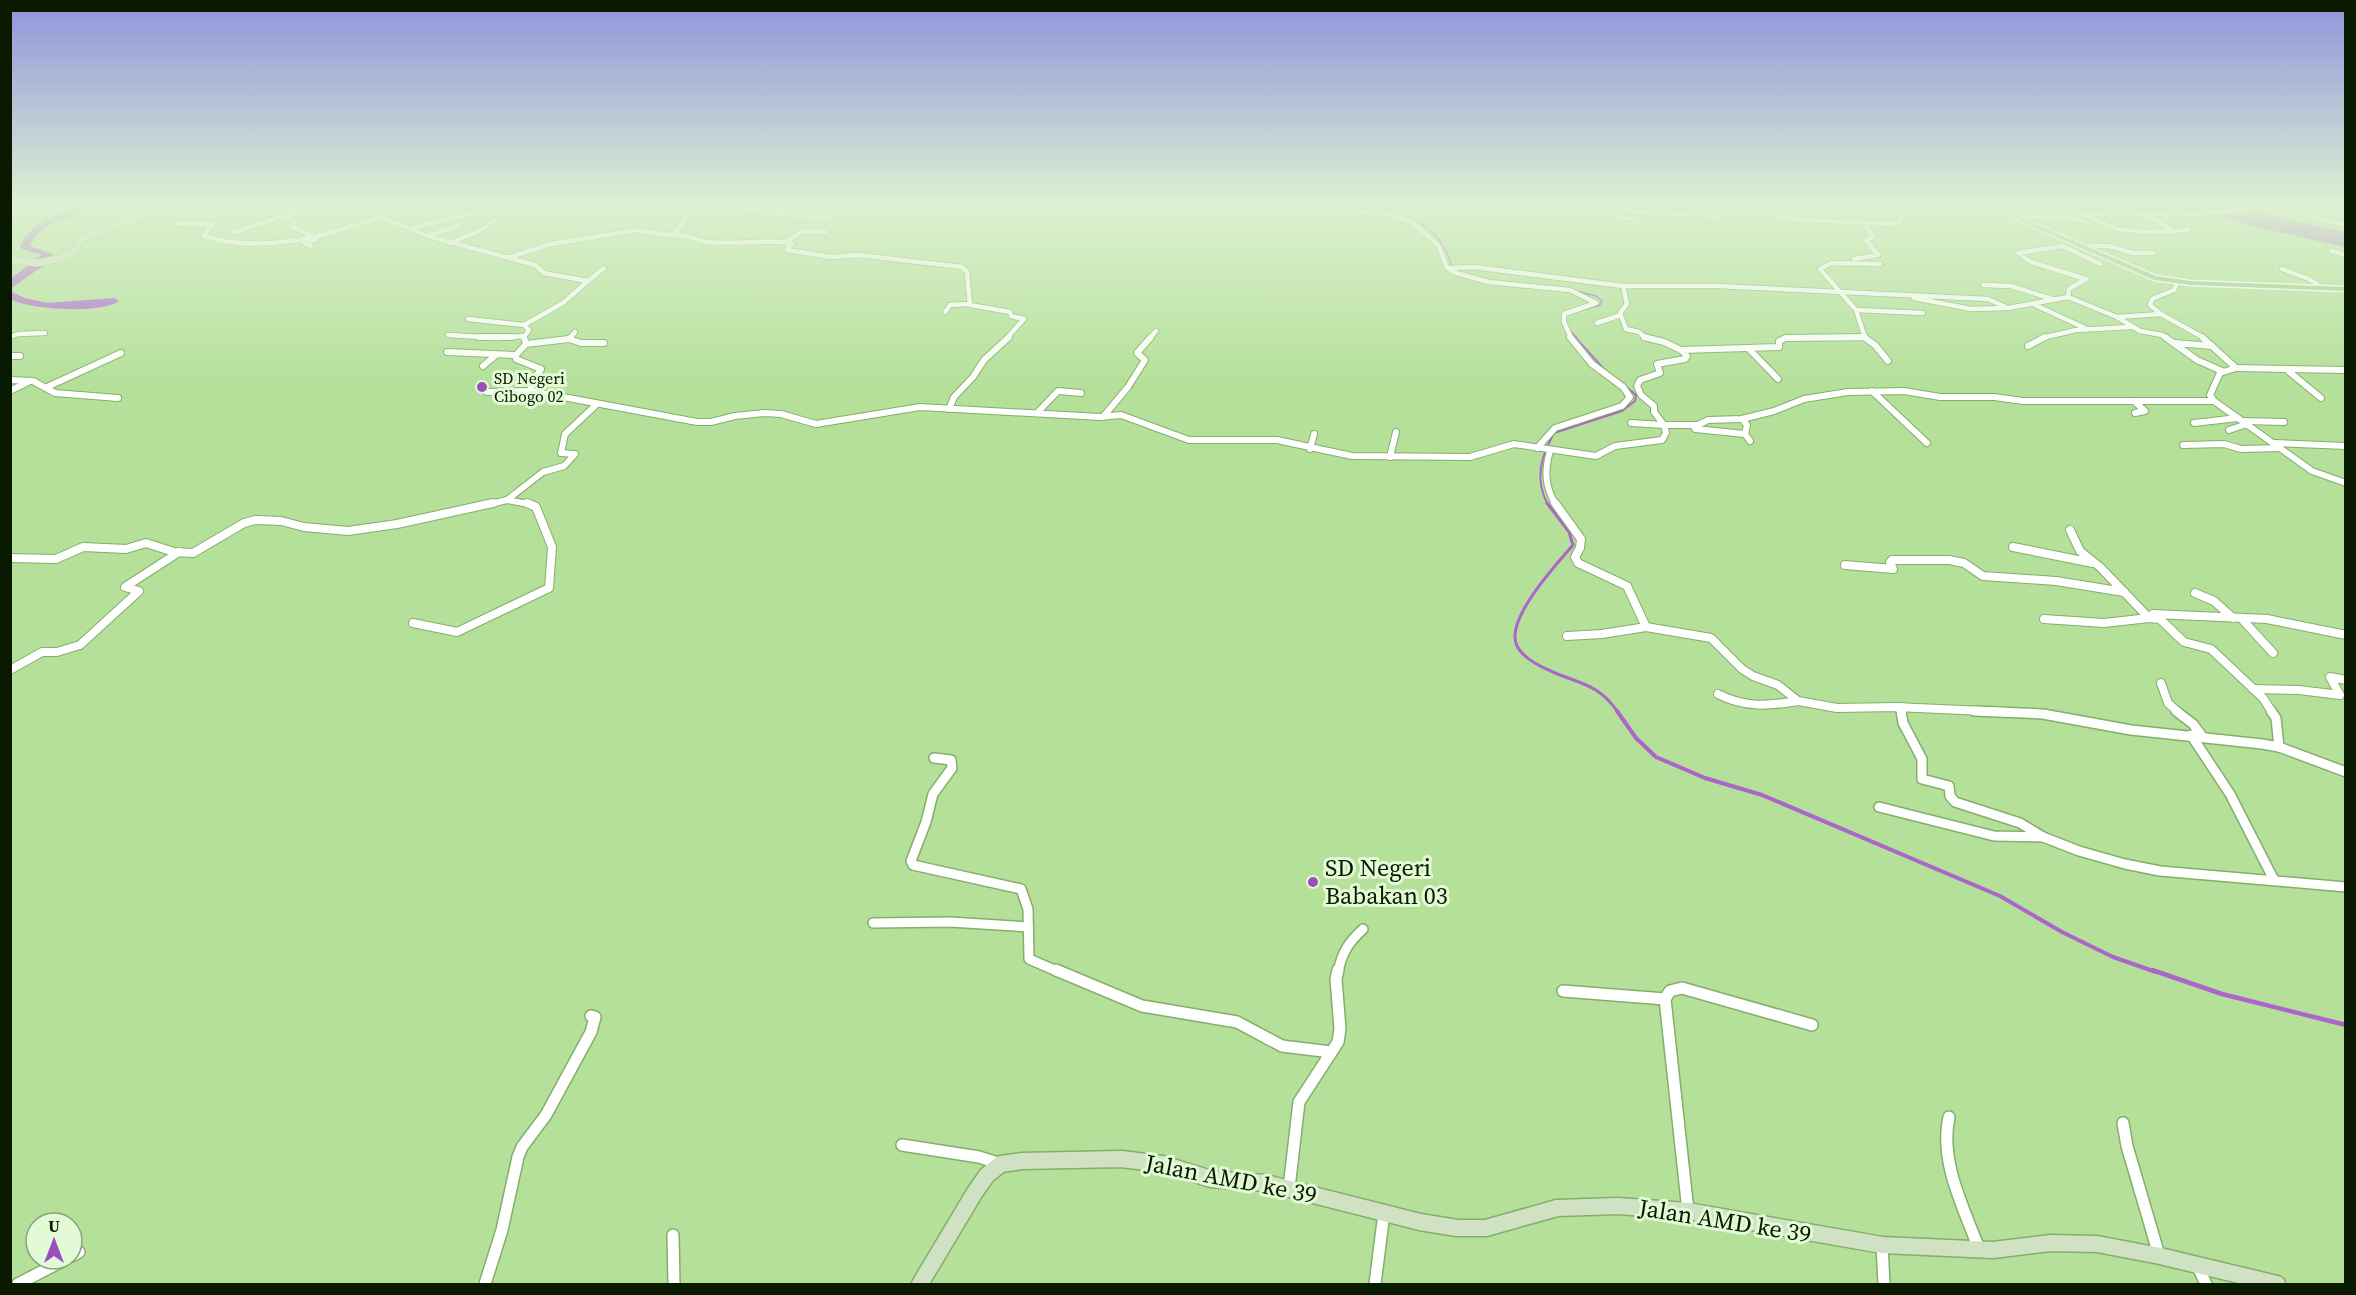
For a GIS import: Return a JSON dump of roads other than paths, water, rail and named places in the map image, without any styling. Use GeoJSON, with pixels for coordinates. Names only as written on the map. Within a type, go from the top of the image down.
{"type":"FeatureCollection","features":[{"type":"Feature","properties":{"kind":"main road"},"geometry":{"type":"LineString","coordinates":[[2125,265],[2148,276],[2178,282],[2346,289]]}},
{"type":"Feature","properties":{"kind":"street"},"geometry":{"type":"LineString","coordinates":[[536,265],[544,273],[588,280]]}},
{"type":"Feature","properties":{"kind":"street"},"geometry":{"type":"LineString","coordinates":[[949,265],[962,267],[967,272],[969,304]]}},
{"type":"Feature","properties":{"kind":"street"},"geometry":{"type":"LineString","coordinates":[[1825,265],[1820,269],[1843,292],[1856,310],[1865,338]]}},
{"type":"Feature","properties":{"kind":"street"},"geometry":{"type":"LineString","coordinates":[[2042,265],[2086,279],[2069,289],[2068,297]]}},
{"type":"Feature","properties":{"kind":"street"},"geometry":{"type":"LineString","coordinates":[[1447,268],[1474,267],[1623,286],[1718,286],[1988,298],[2008,308]]}},
{"type":"Feature","properties":{"kind":"street"},"geometry":{"type":"LineString","coordinates":[[468,319],[524,325],[563,303],[604,268]]}},
{"type":"Feature","properties":{"kind":"street"},"geometry":{"type":"LineString","coordinates":[[1447,268],[1464,276],[1489,282],[1570,290],[1596,303],[1564,314],[1563,327],[1583,354],[1603,374],[1626,390],[1630,397],[1627,403],[1609,411],[1555,428],[1537,448]]}},
{"type":"Feature","properties":{"kind":"street"},"geometry":{"type":"LineString","coordinates":[[2282,269],[2309,279],[2323,288]]}},
{"type":"Feature","properties":{"kind":"street"},"geometry":{"type":"LineString","coordinates":[[2178,282],[2174,290],[2150,301],[2151,306],[2196,333],[2236,368]]}},
{"type":"Feature","properties":{"kind":"street"},"geometry":{"type":"LineString","coordinates":[[1983,285],[1996,284],[2015,287],[2057,301]]}},
{"type":"Feature","properties":{"kind":"street"},"geometry":{"type":"LineString","coordinates":[[487,392],[531,391],[705,423],[746,414],[765,413],[782,414],[816,424],[851,420],[910,408],[1103,417],[1121,415],[1189,440],[1277,440],[1345,456],[1461,458],[1479,456],[1514,444],[1596,456],[1618,445],[1662,440],[1666,433],[1664,425],[1654,412],[1654,406],[1641,395],[1637,386],[1640,380],[1659,374],[1657,364],[1685,359],[1687,356],[1681,350],[1665,342],[1646,339],[1639,332],[1627,329],[1621,315],[1621,310],[1627,304],[1623,286]]}},
{"type":"Feature","properties":{"kind":"street"},"geometry":{"type":"LineString","coordinates":[[1904,295],[1971,309],[2034,305],[2068,297],[2117,316],[2133,327]]}},
{"type":"Feature","properties":{"kind":"street"},"geometry":{"type":"LineString","coordinates":[[945,312],[950,305],[969,304],[1003,309],[1010,312],[1011,316],[1024,319],[1011,335],[984,360],[974,377],[954,397],[949,409]]}},
{"type":"Feature","properties":{"kind":"street"},"geometry":{"type":"LineString","coordinates":[[2034,305],[2087,329]]}},
{"type":"Feature","properties":{"kind":"street"},"geometry":{"type":"LineString","coordinates":[[1856,310],[1923,313]]}},
{"type":"Feature","properties":{"kind":"street"},"geometry":{"type":"LineString","coordinates":[[2117,316],[2161,314]]}},
{"type":"Feature","properties":{"kind":"street"},"geometry":{"type":"LineString","coordinates":[[1597,323],[1621,315]]}},
{"type":"Feature","properties":{"kind":"street"},"geometry":{"type":"LineString","coordinates":[[448,335],[497,338],[524,336],[529,330],[524,325]]}},
{"type":"Feature","properties":{"kind":"street"},"geometry":{"type":"LineString","coordinates":[[2028,346],[2046,336],[2087,329],[2133,327],[2159,334],[2203,364],[2222,371],[2236,368],[2346,370]]}},
{"type":"Feature","properties":{"kind":"street"},"geometry":{"type":"LineString","coordinates":[[1103,417],[1128,387],[1145,360],[1137,353],[1156,331]]}},
{"type":"Feature","properties":{"kind":"street"},"geometry":{"type":"LineString","coordinates":[[569,339],[575,332]]}},
{"type":"Feature","properties":{"kind":"street"},"geometry":{"type":"LineString","coordinates":[[10,337],[18,334],[45,333]]}},
{"type":"Feature","properties":{"kind":"street"},"geometry":{"type":"LineString","coordinates":[[524,336],[526,344]]}},
{"type":"Feature","properties":{"kind":"street"},"geometry":{"type":"LineString","coordinates":[[1681,350],[1779,347],[1778,342],[1786,338],[1865,338],[1875,345],[1888,361]]}},
{"type":"Feature","properties":{"kind":"street"},"geometry":{"type":"LineString","coordinates":[[447,352],[516,355],[526,344],[569,339],[581,343],[604,344]]}},
{"type":"Feature","properties":{"kind":"street"},"geometry":{"type":"LineString","coordinates":[[1705,342],[1712,350]]}},
{"type":"Feature","properties":{"kind":"street"},"geometry":{"type":"LineString","coordinates":[[2173,343],[2212,346]]}},
{"type":"Feature","properties":{"kind":"street"},"geometry":{"type":"LineString","coordinates":[[1749,349],[1778,379]]}},
{"type":"Feature","properties":{"kind":"street"},"geometry":{"type":"LineString","coordinates":[[47,387],[121,353]]}},
{"type":"Feature","properties":{"kind":"street"},"geometry":{"type":"LineString","coordinates":[[483,366],[496,355]]}},
{"type":"Feature","properties":{"kind":"street"},"geometry":{"type":"LineString","coordinates":[[516,355],[516,359],[522,363],[541,369],[531,384],[531,391]]}},
{"type":"Feature","properties":{"kind":"street"},"geometry":{"type":"LineString","coordinates":[[10,356],[20,356]]}},
{"type":"Feature","properties":{"kind":"street"},"geometry":{"type":"LineString","coordinates":[[2286,369],[2321,398]]}},
{"type":"Feature","properties":{"kind":"street"},"geometry":{"type":"LineString","coordinates":[[2222,371],[2210,395],[2214,401],[2312,471],[2346,483]]}},
{"type":"Feature","properties":{"kind":"street"},"geometry":{"type":"LineString","coordinates":[[10,380],[33,381],[55,393],[118,398]]}},
{"type":"Feature","properties":{"kind":"street"},"geometry":{"type":"LineString","coordinates":[[10,391],[33,381]]}},
{"type":"Feature","properties":{"kind":"street"},"geometry":{"type":"LineString","coordinates":[[1037,413],[1058,391],[1081,393]]}},
{"type":"Feature","properties":{"kind":"street"},"geometry":{"type":"LineString","coordinates":[[1872,391],[1927,443]]}},
{"type":"Feature","properties":{"kind":"street"},"geometry":{"type":"LineString","coordinates":[[1695,430],[1708,420],[1742,419],[1774,411],[1804,399],[1848,392],[1904,391],[1940,397],[1994,397],[2023,401],[2214,401]]}},
{"type":"Feature","properties":{"kind":"street"},"geometry":{"type":"LineString","coordinates":[[2133,401],[2145,411],[2135,413]]}},
{"type":"Feature","properties":{"kind":"street"},"geometry":{"type":"LineString","coordinates":[[507,500],[543,472],[564,466],[575,454],[561,453],[565,434],[597,404]]}},
{"type":"Feature","properties":{"kind":"street"},"geometry":{"type":"LineString","coordinates":[[1742,419],[1747,427],[1745,434]]}},
{"type":"Feature","properties":{"kind":"street"},"geometry":{"type":"LineString","coordinates":[[2229,430],[2242,421]]}},
{"type":"Feature","properties":{"kind":"street"},"geometry":{"type":"LineString","coordinates":[[2194,423],[2284,422]]}},
{"type":"Feature","properties":{"kind":"street"},"geometry":{"type":"LineString","coordinates":[[1632,423],[1745,434],[1750,441]]}},
{"type":"Feature","properties":{"kind":"street"},"geometry":{"type":"LineString","coordinates":[[1390,457],[1396,432]]}},
{"type":"Feature","properties":{"kind":"street"},"geometry":{"type":"LineString","coordinates":[[1310,448],[1314,434]]}},
{"type":"Feature","properties":{"kind":"street"},"geometry":{"type":"LineString","coordinates":[[2274,443],[2346,446]]}},
{"type":"Feature","properties":{"kind":"street"},"geometry":{"type":"LineString","coordinates":[[2183,445],[2224,444],[2241,449],[2281,448]]}},
{"type":"Feature","properties":{"kind":"street"},"geometry":{"type":"LineString","coordinates":[[1550,451],[1543,477],[1559,509],[1581,539],[1576,560],[1627,586],[1646,627]]}},
{"type":"Feature","properties":{"kind":"street"},"geometry":{"type":"LineString","coordinates":[[10,558],[56,559],[82,547],[126,549],[146,543],[180,552],[197,551],[249,521],[281,520],[304,527],[359,531],[507,500],[533,504],[536,507],[552,547],[549,588],[457,632],[413,622]]}},
{"type":"Feature","properties":{"kind":"street"},"geometry":{"type":"LineString","coordinates":[[2070,530],[2077,548],[2147,616],[2160,619],[2184,642],[2211,649],[2253,689],[2270,707],[2276,718],[2279,747]]}},
{"type":"Feature","properties":{"kind":"street"},"geometry":{"type":"LineString","coordinates":[[2013,547],[2094,563]]}},
{"type":"Feature","properties":{"kind":"street"},"geometry":{"type":"LineString","coordinates":[[10,670],[42,652],[57,652],[80,645],[139,591],[125,587],[180,552]]}},
{"type":"Feature","properties":{"kind":"street"},"geometry":{"type":"LineString","coordinates":[[1845,565],[1893,569],[1892,560],[1932,559],[1965,563],[1974,573],[1983,576],[2056,581],[2124,592]]}},
{"type":"Feature","properties":{"kind":"street"},"geometry":{"type":"LineString","coordinates":[[2195,593],[2214,601],[2237,618],[2273,652]]}},
{"type":"Feature","properties":{"kind":"street"},"geometry":{"type":"LineString","coordinates":[[2044,619],[2104,623],[2147,616],[2237,618],[2282,621],[2346,635]]}},
{"type":"Feature","properties":{"kind":"street"},"geometry":{"type":"LineString","coordinates":[[1568,636],[1602,634],[1646,627],[1711,638],[1742,669],[1753,676],[1778,685],[1798,701]]}},
{"type":"Feature","properties":{"kind":"street"},"geometry":{"type":"LineString","coordinates":[[2253,689],[2299,690],[2340,695],[2330,677],[2346,680]]}},
{"type":"Feature","properties":{"kind":"street"},"geometry":{"type":"LineString","coordinates":[[2161,683],[2169,706],[2194,725],[2202,736]]}},
{"type":"Feature","properties":{"kind":"street"},"geometry":{"type":"LineString","coordinates":[[1718,694],[1734,703],[1746,706],[1798,701],[1837,708],[1901,708],[2043,714],[2131,729],[2279,747],[2346,772]]}},
{"type":"Feature","properties":{"kind":"street"},"geometry":{"type":"LineString","coordinates":[[1901,708],[1903,723],[1922,759],[1922,779],[1949,786],[1950,796],[1955,802],[2020,823],[2043,837],[2090,854],[2160,871],[2346,886]]}},
{"type":"Feature","properties":{"kind":"street"},"geometry":{"type":"LineString","coordinates":[[2191,735],[2230,794],[2274,880]]}},
{"type":"Feature","properties":{"kind":"street"},"geometry":{"type":"LineString","coordinates":[[934,758],[951,760],[952,768],[933,794],[926,822],[911,861],[913,865],[1021,889],[1028,909],[1029,959],[1142,1006],[1230,1020],[1245,1025],[1282,1046],[1331,1052]]}},
{"type":"Feature","properties":{"kind":"street"},"geometry":{"type":"LineString","coordinates":[[1879,807],[1994,836],[2043,837]]}},
{"type":"Feature","properties":{"kind":"street"},"geometry":{"type":"LineString","coordinates":[[873,923],[902,920],[1028,927]]}},
{"type":"Feature","properties":{"kind":"street"},"geometry":{"type":"LineString","coordinates":[[1289,1188],[1296,1112],[1299,1102],[1338,1042],[1340,1029],[1336,985],[1342,953],[1350,940],[1363,929]]}},
{"type":"Feature","properties":{"kind":"street"},"geometry":{"type":"LineString","coordinates":[[1688,1211],[1665,999],[1670,991],[1682,988],[1812,1025]]}},
{"type":"Feature","properties":{"kind":"street"},"geometry":{"type":"LineString","coordinates":[[1563,991],[1665,999]]}},
{"type":"Feature","properties":{"kind":"street"},"geometry":{"type":"LineString","coordinates":[[486,1284],[502,1230],[518,1157],[522,1147],[546,1115],[591,1032],[595,1020],[595,1017],[591,1016]]}},
{"type":"Feature","properties":{"kind":"street"},"geometry":{"type":"LineString","coordinates":[[1949,1117],[1945,1126],[1948,1158],[1979,1249]]}},
{"type":"Feature","properties":{"kind":"street"},"geometry":{"type":"LineString","coordinates":[[2123,1123],[2127,1146],[2160,1256]]}},
{"type":"Feature","properties":{"kind":"street"},"geometry":{"type":"LineString","coordinates":[[902,1145],[979,1157],[1000,1164]]}},
{"type":"Feature","properties":{"kind":"street","name":"Jalan AMD ke 39"},"geometry":{"type":"LineString","coordinates":[[1000,1164],[1022,1161],[1121,1159],[1163,1164],[1211,1179],[1266,1183],[1436,1225],[1472,1229],[1486,1228],[1557,1208],[1618,1206],[1688,1211],[1882,1245],[1979,1249],[2082,1243],[2160,1256],[2198,1267],[2277,1284]]}},
{"type":"Feature","properties":{"kind":"street"},"geometry":{"type":"LineString","coordinates":[[920,1284],[975,1192],[987,1175],[1000,1164]]}},
{"type":"Feature","properties":{"kind":"street"},"geometry":{"type":"LineString","coordinates":[[1375,1284],[1384,1213]]}},
{"type":"Feature","properties":{"kind":"street"},"geometry":{"type":"LineString","coordinates":[[673,1235],[674,1284]]}},
{"type":"Feature","properties":{"kind":"street"},"geometry":{"type":"LineString","coordinates":[[1882,1245],[1884,1284]]}},
{"type":"Feature","properties":{"kind":"street"},"geometry":{"type":"LineString","coordinates":[[2198,1267],[2206,1284]]}},
{"type":"Feature","properties":{"kind":"street"},"geometry":{"type":"LineString","coordinates":[[18,1284],[43,1271]]}},
{"type":"Feature","properties":{"kind":"waterway"},"geometry":{"type":"LineString","coordinates":[[10,286],[37,265]]}},
{"type":"Feature","properties":{"kind":"waterway"},"geometry":{"type":"LineString","coordinates":[[1572,290],[1596,296],[1602,301],[1600,305],[1576,312]]}},
{"type":"Feature","properties":{"kind":"waterway"},"geometry":{"type":"LineString","coordinates":[[10,294],[21,300],[47,306],[114,301]]}},
{"type":"Feature","properties":{"kind":"waterway"},"geometry":{"type":"LineString","coordinates":[[1569,330],[1577,338]]}},
{"type":"Feature","properties":{"kind":"waterway"},"geometry":{"type":"LineString","coordinates":[[1547,504],[1540,477],[1543,459],[1554,433],[1622,411],[1635,401],[1636,395],[1604,369],[1575,337]]}},
{"type":"Feature","properties":{"kind":"waterway"},"geometry":{"type":"LineString","coordinates":[[1547,504],[1569,532],[1573,545],[1545,578],[1525,608],[1515,635],[1517,646],[1523,654],[1538,665],[1597,690],[1618,712]]}},
{"type":"Feature","properties":{"kind":"waterway"},"geometry":{"type":"LineString","coordinates":[[1617,711],[1636,738],[1656,757],[1705,778],[1762,795],[2000,896],[2062,932],[2113,957],[2156,972]]}},
{"type":"Feature","properties":{"kind":"waterway"},"geometry":{"type":"LineString","coordinates":[[2152,970],[2222,994],[2346,1025]]}},
{"type":"Feature","properties":{"kind":"place","name":"SD Negeri Cibogo 02"},"geometry":{"type":"Point","coordinates":[482,387]}},
{"type":"Feature","properties":{"kind":"place","name":"SD Negeri Babakan 03"},"geometry":{"type":"Point","coordinates":[1313,882]}}]}
